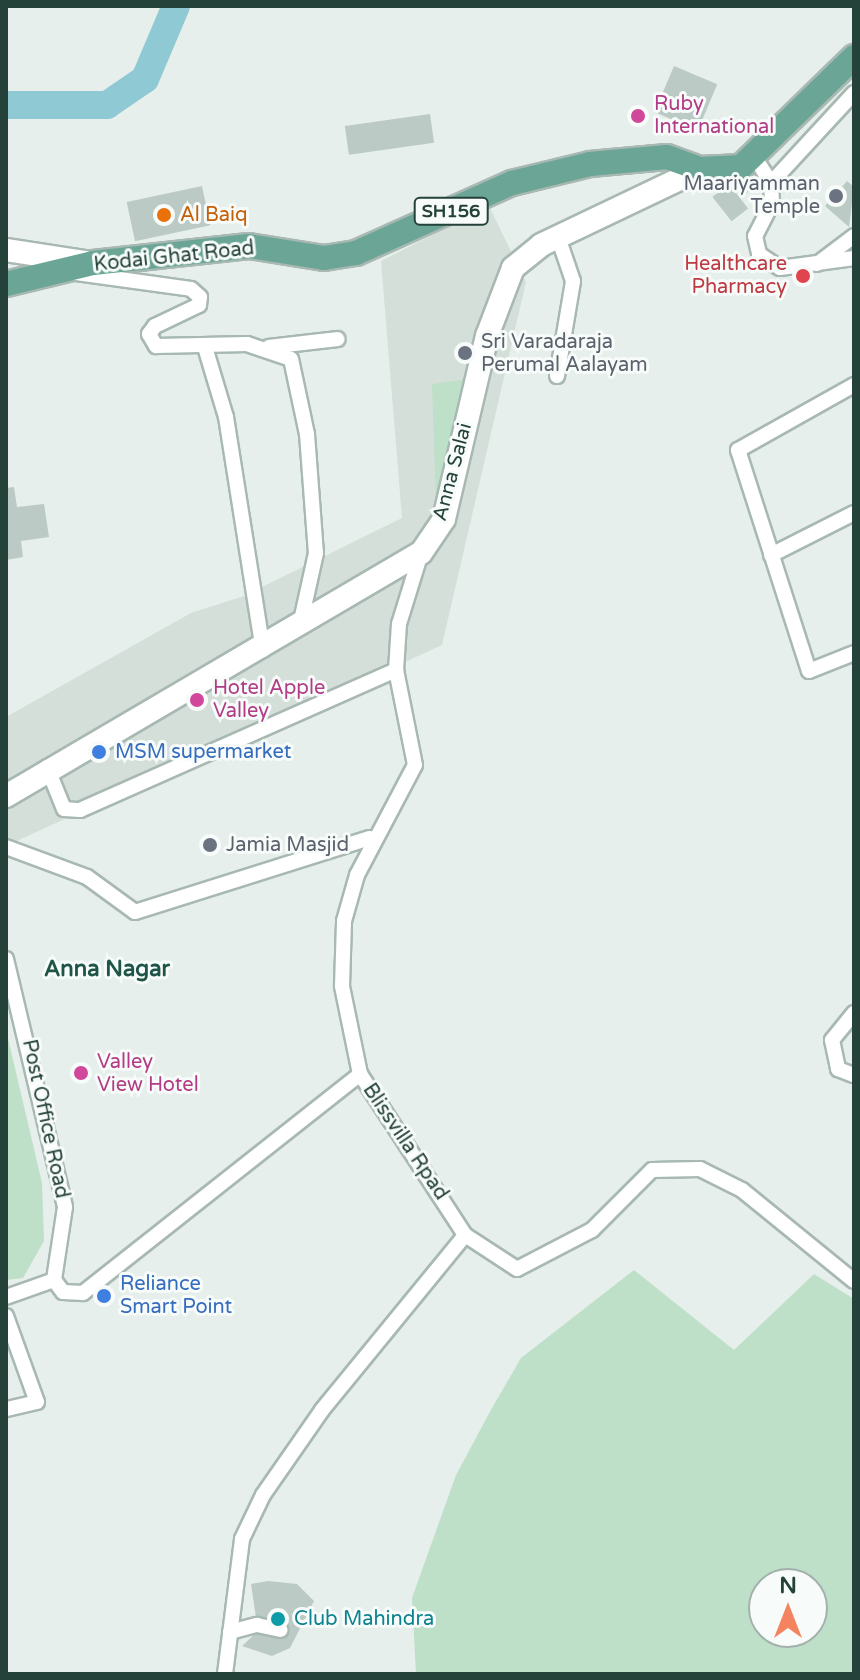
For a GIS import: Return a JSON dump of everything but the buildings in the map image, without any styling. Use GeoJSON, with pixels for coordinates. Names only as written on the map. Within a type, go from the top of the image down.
{"type":"FeatureCollection","features":[{"type":"Feature","properties":{"kind":"main road"},"geometry":{"type":"LineString","coordinates":[[755,158],[854,57]]}},
{"type":"Feature","properties":{"kind":"main road","name":"Kodai Ghat Road"},"geometry":{"type":"LineString","coordinates":[[6,284],[69,272],[93,263],[249,246],[335,257],[512,183],[590,164],[667,157],[700,169],[741,167],[755,158]]}},
{"type":"Feature","properties":{"kind":"street"},"geometry":{"type":"LineString","coordinates":[[771,183],[854,93]]}},
{"type":"Feature","properties":{"kind":"street"},"geometry":{"type":"LineString","coordinates":[[755,158],[771,183],[772,203],[755,236],[759,254],[780,268],[814,267],[854,258]]}},
{"type":"Feature","properties":{"kind":"street","name":"Anna Salai"},"geometry":{"type":"LineString","coordinates":[[6,796],[47,766],[263,650],[421,553],[444,519],[487,336],[513,268],[559,240],[700,169]]}},
{"type":"Feature","properties":{"kind":"street"},"geometry":{"type":"LineString","coordinates":[[814,267],[854,236]]}},
{"type":"Feature","properties":{"kind":"street"},"geometry":{"type":"LineString","coordinates":[[557,376],[573,281],[559,240]]}},
{"type":"Feature","properties":{"kind":"street"},"geometry":{"type":"LineString","coordinates":[[6,250],[93,263]]}},
{"type":"Feature","properties":{"kind":"street"},"geometry":{"type":"LineString","coordinates":[[69,272],[191,289],[199,305],[149,334],[156,346],[264,348],[338,339]]}},
{"type":"Feature","properties":{"kind":"street"},"geometry":{"type":"LineString","coordinates":[[205,347],[226,417],[263,650]]}},
{"type":"Feature","properties":{"kind":"street"},"geometry":{"type":"LineString","coordinates":[[264,348],[291,359],[307,434],[316,553],[300,625]]}},
{"type":"Feature","properties":{"kind":"street"},"geometry":{"type":"LineString","coordinates":[[854,385],[738,450],[809,671],[854,653]]}},
{"type":"Feature","properties":{"kind":"street"},"geometry":{"type":"LineString","coordinates":[[771,555],[854,513]]}},
{"type":"Feature","properties":{"kind":"street","name":"Blissvilla Rpad"},"geometry":{"type":"LineString","coordinates":[[421,553],[399,624],[396,670],[415,765],[370,838],[344,921],[342,986],[360,1074],[465,1235]]}},
{"type":"Feature","properties":{"kind":"street"},"geometry":{"type":"LineString","coordinates":[[47,766],[64,809],[80,810],[396,670]]}},
{"type":"Feature","properties":{"kind":"street"},"geometry":{"type":"LineString","coordinates":[[6,847],[87,877],[135,912],[370,838]]}},
{"type":"Feature","properties":{"kind":"street","name":"Post Office Road"},"geometry":{"type":"LineString","coordinates":[[6,959],[65,1207],[54,1280]]}},
{"type":"Feature","properties":{"kind":"street"},"geometry":{"type":"LineString","coordinates":[[854,1013],[832,1040],[838,1069],[854,1075]]}},
{"type":"Feature","properties":{"kind":"street"},"geometry":{"type":"LineString","coordinates":[[6,1297],[54,1280],[63,1292],[83,1293],[360,1074]]}},
{"type":"Feature","properties":{"kind":"street"},"geometry":{"type":"LineString","coordinates":[[225,1674],[242,1539],[263,1495],[322,1410],[465,1235],[517,1269],[592,1230],[652,1170],[700,1169],[742,1190],[854,1281]]}},
{"type":"Feature","properties":{"kind":"street"},"geometry":{"type":"LineString","coordinates":[[6,1316],[37,1402],[6,1409]]}},
{"type":"Feature","properties":{"kind":"street"},"geometry":{"type":"LineString","coordinates":[[230,1632],[257,1625],[280,1630]]}},
{"type":"Feature","properties":{"kind":"shaded area"},"geometry":{"type":"Polygon","coordinates":[[[489,206],[526,282],[442,645],[6,846],[6,717],[191,613],[244,596],[402,518],[381,261],[489,206]]]}},
{"type":"Feature","properties":{"kind":"green space"},"geometry":{"type":"Polygon","coordinates":[[[470,379],[436,504],[432,384],[470,379]]]}},
{"type":"Feature","properties":{"kind":"green space"},"geometry":{"type":"Polygon","coordinates":[[[6,1030],[42,1183],[44,1241],[23,1278],[6,1280],[6,1030]]]}},
{"type":"Feature","properties":{"kind":"green space"},"geometry":{"type":"Polygon","coordinates":[[[634,1270],[734,1350],[814,1274],[854,1299],[854,1674],[416,1674],[412,1598],[456,1475],[521,1358],[634,1270]]]}},
{"type":"Feature","properties":{"kind":"waterway"},"geometry":{"type":"LineString","coordinates":[[6,105],[107,105],[145,79],[176,6]]}},
{"type":"Feature","properties":{"kind":"place","name":"Ruby International"},"geometry":{"type":"Point","coordinates":[638,116]}},
{"type":"Feature","properties":{"kind":"place","name":"Maariyamman Temple"},"geometry":{"type":"Point","coordinates":[836,196]}},
{"type":"Feature","properties":{"kind":"place","name":"Al Baiq"},"geometry":{"type":"Point","coordinates":[164,215]}},
{"type":"Feature","properties":{"kind":"place","name":"Healthcare Pharmacy"},"geometry":{"type":"Point","coordinates":[803,276]}},
{"type":"Feature","properties":{"kind":"place","name":"Sri Varadaraja Perumal Aalayam"},"geometry":{"type":"Point","coordinates":[465,353]}},
{"type":"Feature","properties":{"kind":"place","name":"Hotel Apple Valley"},"geometry":{"type":"Point","coordinates":[197,700]}},
{"type":"Feature","properties":{"kind":"place","name":"MSM supermarket"},"geometry":{"type":"Point","coordinates":[99,752]}},
{"type":"Feature","properties":{"kind":"place","name":"Jamia Masjid"},"geometry":{"type":"Point","coordinates":[210,845]}},
{"type":"Feature","properties":{"kind":"place","name":"Valley View Hotel"},"geometry":{"type":"Point","coordinates":[81,1073]}},
{"type":"Feature","properties":{"kind":"place","name":"Reliance Smart Point"},"geometry":{"type":"Point","coordinates":[104,1296]}},
{"type":"Feature","properties":{"kind":"place","name":"Club Mahindra"},"geometry":{"type":"Point","coordinates":[278,1619]}},
{"type":"Feature","properties":{"kind":"district","name":"Anna Nagar"},"geometry":{"type":"Point","coordinates":[107,970]}}]}
